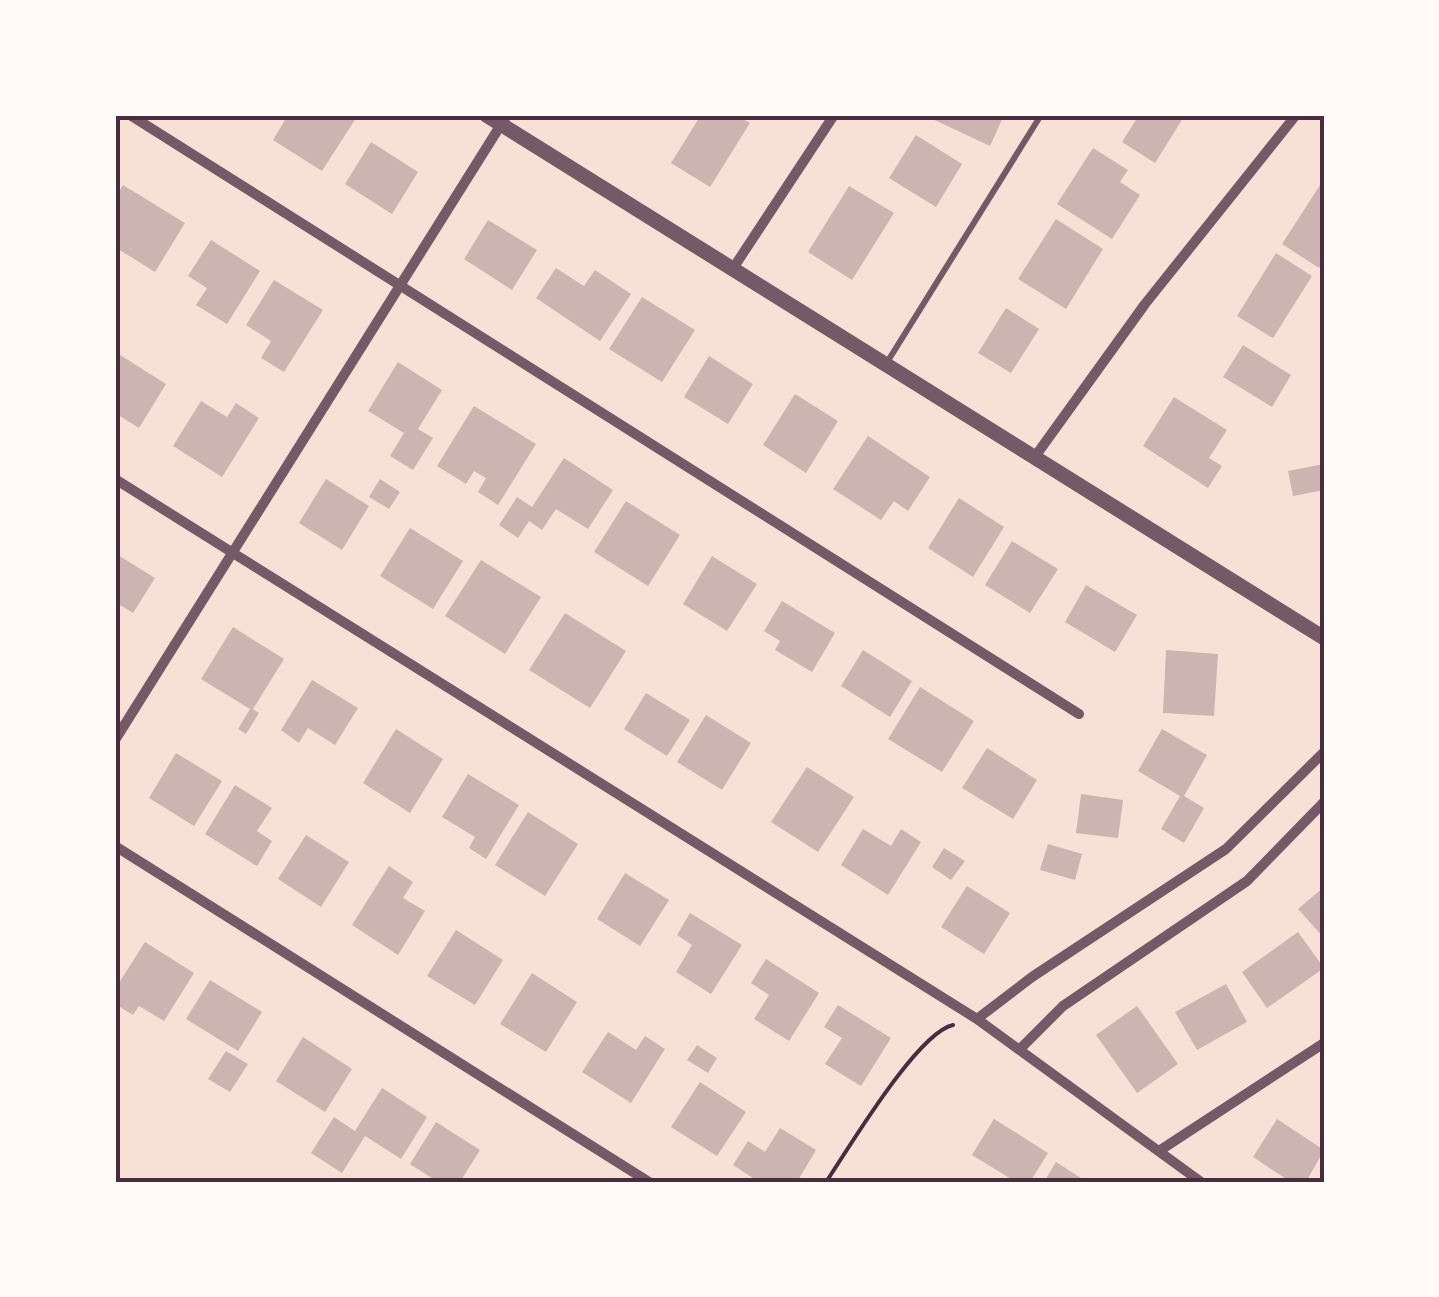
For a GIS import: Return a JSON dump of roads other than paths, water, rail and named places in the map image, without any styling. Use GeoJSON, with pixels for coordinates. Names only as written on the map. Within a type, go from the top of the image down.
{"type":"FeatureCollection","features":[{"type":"Feature","properties":{"kind":"street"},"geometry":{"type":"LineString","coordinates":[[130,115],[1079,714]]}},
{"type":"Feature","properties":{"kind":"street"},"geometry":{"type":"LineString","coordinates":[[486,115],[504,120],[732,270],[1324,638]]}},
{"type":"Feature","properties":{"kind":"street"},"geometry":{"type":"LineString","coordinates":[[732,270],[834,115]]}},
{"type":"Feature","properties":{"kind":"street"},"geometry":{"type":"LineString","coordinates":[[1034,458],[1144,304],[1296,115]]}},
{"type":"Feature","properties":{"kind":"street"},"geometry":{"type":"LineString","coordinates":[[115,740],[504,120]]}},
{"type":"Feature","properties":{"kind":"street"},"geometry":{"type":"LineString","coordinates":[[115,479],[977,1019],[1200,1182]]}},
{"type":"Feature","properties":{"kind":"street"},"geometry":{"type":"LineString","coordinates":[[977,1019],[1032,977],[1226,849],[1324,752]]}},
{"type":"Feature","properties":{"kind":"street"},"geometry":{"type":"LineString","coordinates":[[1020,1049],[1063,1006],[1247,882],[1324,802]]}},
{"type":"Feature","properties":{"kind":"street"},"geometry":{"type":"LineString","coordinates":[[115,846],[649,1182]]}},
{"type":"Feature","properties":{"kind":"street"},"geometry":{"type":"LineString","coordinates":[[1160,1151],[1324,1044]]}},
{"type":"Feature","properties":{"kind":"lane"},"geometry":{"type":"LineString","coordinates":[[885,365],[1041,115]]}}]}
